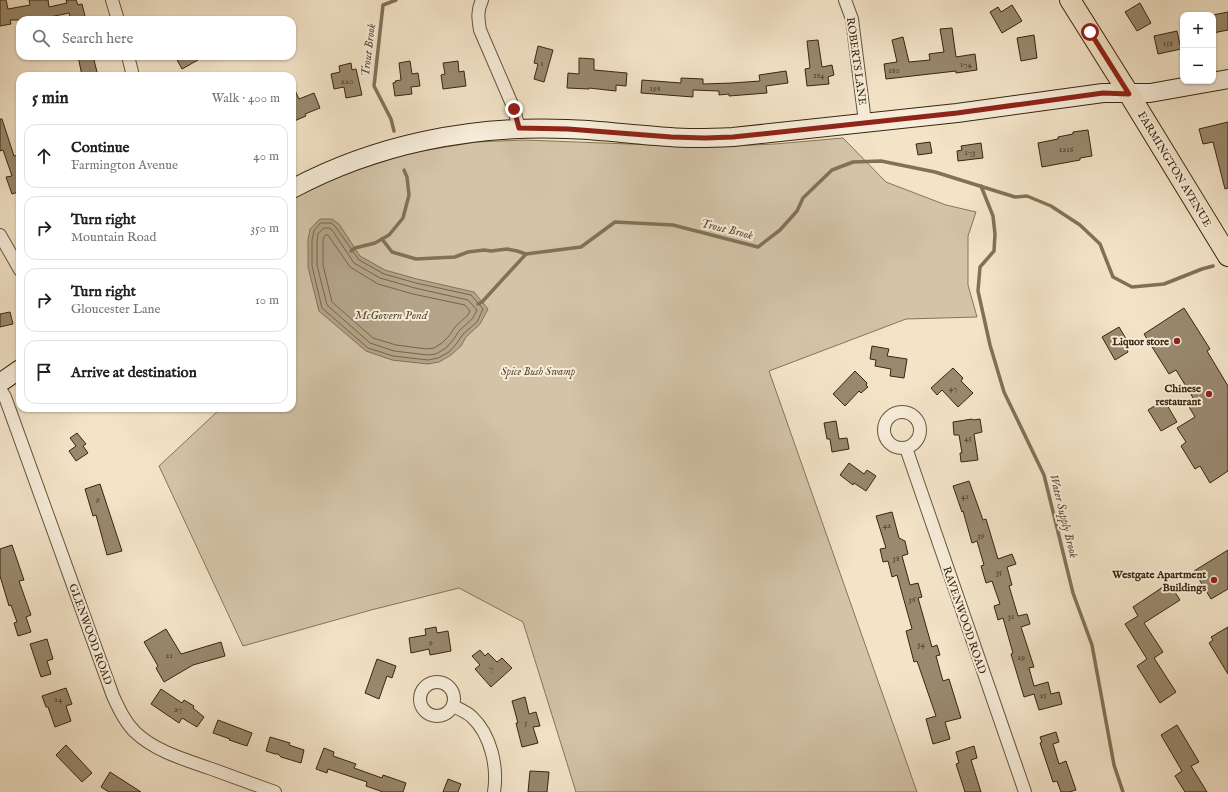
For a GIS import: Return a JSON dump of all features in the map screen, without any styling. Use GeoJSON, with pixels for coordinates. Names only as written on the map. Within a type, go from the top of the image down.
{"type":"FeatureCollection","features":[{"type":"Feature","properties":{"kind":"main road","name":"FARMINGTON AVENUE"},"geometry":{"type":"LineString","coordinates":[[1070,0],[1228,256]]}},
{"type":"Feature","properties":{"kind":"main road"},"geometry":{"type":"LineString","coordinates":[[296,187],[340,166],[381,152],[459,134],[519,128],[568,129],[671,137],[733,137],[972,111],[1103,93],[1129,94],[1158,92],[1228,78]]}},
{"type":"Feature","properties":{"kind":"main road"},"geometry":{"type":"LineString","coordinates":[[0,383],[16,372]]}},
{"type":"Feature","properties":{"kind":"street"},"geometry":{"type":"LineString","coordinates":[[112,0],[117,16]]}},
{"type":"Feature","properties":{"kind":"street"},"geometry":{"type":"LineString","coordinates":[[482,0],[478,16],[480,30],[514,109],[519,128]]}},
{"type":"Feature","properties":{"kind":"street","name":"ROBERTS LANE"},"geometry":{"type":"LineString","coordinates":[[845,0],[852,19],[865,122]]}},
{"type":"Feature","properties":{"kind":"street"},"geometry":{"type":"LineString","coordinates":[[129,60],[132,72]]}},
{"type":"Feature","properties":{"kind":"street"},"geometry":{"type":"LineString","coordinates":[[0,235],[16,263]]}},
{"type":"Feature","properties":{"kind":"street","name":"GLENWOOD ROAD"},"geometry":{"type":"LineString","coordinates":[[0,389],[5,397],[113,696],[127,722],[148,742],[173,756],[275,792]]}},
{"type":"Feature","properties":{"kind":"street","name":"RAVENWOOD ROAD"},"geometry":{"type":"LineString","coordinates":[[906,448],[1024,792]]}},
{"type":"Feature","properties":{"kind":"street"},"geometry":{"type":"LineString","coordinates":[[453,706],[471,716],[479,725],[485,736],[491,749],[494,763],[494,792]]}},
{"type":"Feature","properties":{"kind":"green space","name":"Spice Bush Swamp"},"geometry":{"type":"Polygon","coordinates":[[[843,138],[886,182],[946,205],[976,212],[968,236],[968,285],[977,317],[906,319],[769,371],[917,792],[576,792],[523,622],[459,588],[371,610],[243,646],[159,466],[217,412],[296,412],[296,196],[305,190],[360,169],[410,153],[476,142],[524,140],[707,147],[775,144],[843,138]]]}},
{"type":"Feature","properties":{"kind":"water","name":"McGovern Pond"},"geometry":{"type":"Polygon","coordinates":[[[320,219],[332,219],[339,224],[360,256],[385,270],[474,292],[488,309],[480,324],[466,337],[461,346],[451,355],[439,362],[428,364],[392,360],[366,351],[319,311],[308,267],[308,240],[310,229],[320,219]]]}},
{"type":"Feature","properties":{"kind":"building"},"geometry":{"type":"Polygon","coordinates":[[[0,0],[6,0],[8,9],[30,5],[29,0],[48,0],[49,7],[67,3],[66,0],[76,0],[78,5],[82,4],[85,16],[70,16],[69,13],[55,16],[16,16],[16,20],[10,20],[11,24],[0,26],[0,0]]]}},
{"type":"Feature","properties":{"kind":"building"},"geometry":{"type":"Polygon","coordinates":[[[1140,3],[1151,23],[1137,31],[1125,12],[1140,3]]]}},
{"type":"Feature","properties":{"kind":"building"},"geometry":{"type":"Polygon","coordinates":[[[1012,5],[1022,21],[1002,33],[990,12],[998,7],[1001,12],[1012,5]]]}},
{"type":"Feature","properties":{"kind":"building"},"geometry":{"type":"Polygon","coordinates":[[[1228,12],[1228,30],[1216,32],[1216,14],[1228,12]]]}},
{"type":"Feature","properties":{"kind":"building"},"geometry":{"type":"Polygon","coordinates":[[[952,28],[956,57],[975,54],[977,70],[886,79],[884,64],[897,62],[892,40],[903,37],[909,62],[930,60],[929,54],[944,52],[940,29],[952,28]]]}},
{"type":"Feature","properties":{"kind":"building"},"geometry":{"type":"Polygon","coordinates":[[[1177,31],[1180,49],[1158,54],[1154,36],[1177,31]]]}},
{"type":"Feature","properties":{"kind":"building"},"geometry":{"type":"Polygon","coordinates":[[[1034,35],[1037,58],[1021,61],[1017,38],[1034,35]]]}},
{"type":"Feature","properties":{"kind":"building"},"geometry":{"type":"Polygon","coordinates":[[[818,40],[822,67],[832,65],[834,75],[828,77],[829,84],[807,86],[805,69],[810,68],[807,41],[818,40]]]}},
{"type":"Feature","properties":{"kind":"building"},"geometry":{"type":"Polygon","coordinates":[[[538,46],[553,50],[544,82],[534,79],[538,64],[534,63],[538,46]]]}},
{"type":"Feature","properties":{"kind":"building"},"geometry":{"type":"Polygon","coordinates":[[[579,58],[594,59],[594,70],[627,73],[626,86],[616,85],[616,91],[589,88],[567,88],[568,73],[579,74],[579,58]]]}},
{"type":"Feature","properties":{"kind":"building"},"geometry":{"type":"Polygon","coordinates":[[[79,60],[94,60],[97,72],[81,72],[79,60]]]}},
{"type":"Feature","properties":{"kind":"building"},"geometry":{"type":"Polygon","coordinates":[[[177,60],[198,60],[182,69],[177,60]]]}},
{"type":"Feature","properties":{"kind":"building"},"geometry":{"type":"Polygon","coordinates":[[[410,61],[412,74],[418,73],[420,86],[411,87],[412,94],[395,96],[393,83],[401,80],[399,63],[410,61]]]}},
{"type":"Feature","properties":{"kind":"building"},"geometry":{"type":"Polygon","coordinates":[[[458,61],[459,72],[464,71],[466,86],[443,89],[441,75],[445,74],[443,63],[458,61]]]}},
{"type":"Feature","properties":{"kind":"building"},"geometry":{"type":"Polygon","coordinates":[[[351,63],[352,70],[356,69],[362,95],[346,98],[344,87],[334,89],[331,74],[340,72],[339,66],[351,63]]]}},
{"type":"Feature","properties":{"kind":"building"},"geometry":{"type":"Polygon","coordinates":[[[786,71],[788,83],[766,86],[767,93],[729,96],[729,94],[719,95],[719,91],[693,90],[693,97],[641,93],[642,80],[681,83],[681,78],[703,79],[703,84],[732,83],[760,81],[759,75],[786,71]]]}},
{"type":"Feature","properties":{"kind":"building"},"geometry":{"type":"Polygon","coordinates":[[[296,93],[299,99],[314,93],[320,108],[305,114],[306,116],[296,120],[296,93]]]}},
{"type":"Feature","properties":{"kind":"building"},"geometry":{"type":"Polygon","coordinates":[[[0,119],[2,119],[14,156],[16,155],[16,193],[12,194],[6,177],[12,176],[3,150],[0,151],[0,119]]]}},
{"type":"Feature","properties":{"kind":"building"},"geometry":{"type":"Polygon","coordinates":[[[1228,122],[1228,188],[1225,189],[1213,142],[1203,144],[1199,129],[1228,122]]]}},
{"type":"Feature","properties":{"kind":"building"},"geometry":{"type":"Polygon","coordinates":[[[1088,130],[1092,156],[1080,158],[1080,160],[1042,167],[1038,143],[1058,139],[1058,137],[1073,134],[1073,132],[1088,130]]]}},
{"type":"Feature","properties":{"kind":"building"},"geometry":{"type":"Polygon","coordinates":[[[930,142],[932,153],[918,155],[916,144],[930,142]]]}},
{"type":"Feature","properties":{"kind":"building"},"geometry":{"type":"Polygon","coordinates":[[[981,143],[983,158],[958,161],[957,151],[962,150],[961,146],[981,143]]]}},
{"type":"Feature","properties":{"kind":"building"},"geometry":{"type":"Polygon","coordinates":[[[1184,308],[1210,349],[1207,351],[1228,386],[1228,471],[1210,483],[1200,466],[1195,469],[1181,446],[1186,442],[1177,428],[1195,417],[1188,405],[1195,401],[1176,370],[1169,374],[1144,334],[1184,308]]]}},
{"type":"Feature","properties":{"kind":"building"},"geometry":{"type":"Polygon","coordinates":[[[10,312],[13,324],[0,327],[0,314],[10,312]]]}},
{"type":"Feature","properties":{"kind":"building"},"geometry":{"type":"Polygon","coordinates":[[[1119,327],[1130,348],[1127,349],[1128,352],[1115,360],[1102,337],[1119,327]]]}},
{"type":"Feature","properties":{"kind":"building"},"geometry":{"type":"Polygon","coordinates":[[[872,346],[889,349],[887,356],[907,359],[904,378],[890,376],[891,369],[875,366],[876,360],[870,359],[872,346]]]}},
{"type":"Feature","properties":{"kind":"building"},"geometry":{"type":"Polygon","coordinates":[[[953,368],[963,378],[961,381],[973,393],[958,407],[942,390],[937,395],[931,388],[953,368]]]}},
{"type":"Feature","properties":{"kind":"building"},"geometry":{"type":"Polygon","coordinates":[[[855,371],[867,383],[866,385],[868,387],[861,393],[859,391],[845,406],[833,394],[855,371]]]}},
{"type":"Feature","properties":{"kind":"building"},"geometry":{"type":"Polygon","coordinates":[[[1164,400],[1177,422],[1161,431],[1148,410],[1164,400]]]}},
{"type":"Feature","properties":{"kind":"building"},"geometry":{"type":"Polygon","coordinates":[[[980,419],[982,432],[974,434],[978,460],[961,462],[960,453],[962,453],[959,435],[954,435],[953,422],[980,419]]]}},
{"type":"Feature","properties":{"kind":"building"},"geometry":{"type":"Polygon","coordinates":[[[836,421],[839,439],[847,438],[849,449],[832,452],[830,439],[827,439],[824,423],[836,421]]]}},
{"type":"Feature","properties":{"kind":"building"},"geometry":{"type":"Polygon","coordinates":[[[77,433],[86,444],[83,446],[88,453],[76,461],[69,451],[76,446],[70,438],[77,433]]]}},
{"type":"Feature","properties":{"kind":"building"},"geometry":{"type":"Polygon","coordinates":[[[849,463],[864,474],[867,470],[876,476],[866,491],[854,483],[853,485],[840,475],[849,463]]]}},
{"type":"Feature","properties":{"kind":"building"},"geometry":{"type":"Polygon","coordinates":[[[969,481],[983,520],[986,519],[998,559],[1012,554],[1016,564],[1007,567],[1012,585],[1009,586],[1018,616],[1027,614],[1030,624],[1021,627],[1034,667],[1029,668],[1034,686],[1048,682],[1051,694],[1059,692],[1062,704],[1039,710],[1034,694],[1024,697],[1011,654],[1013,653],[1003,618],[998,620],[994,606],[1000,604],[992,581],[986,583],[981,566],[984,565],[977,541],[972,543],[963,511],[962,512],[953,486],[969,481]]]}},
{"type":"Feature","properties":{"kind":"building"},"geometry":{"type":"Polygon","coordinates":[[[100,484],[122,551],[107,555],[96,515],[93,516],[85,489],[100,484]]]}},
{"type":"Feature","properties":{"kind":"building"},"geometry":{"type":"Polygon","coordinates":[[[892,512],[899,538],[905,541],[908,554],[902,556],[910,585],[918,583],[922,597],[918,598],[932,647],[937,645],[940,655],[936,656],[943,681],[949,679],[961,718],[945,722],[950,739],[933,744],[926,719],[936,716],[917,661],[914,662],[906,631],[912,629],[897,575],[892,577],[888,561],[883,562],[880,549],[886,548],[876,516],[892,512]]]}},
{"type":"Feature","properties":{"kind":"building"},"geometry":{"type":"Polygon","coordinates":[[[12,545],[24,580],[19,581],[31,615],[26,617],[31,632],[18,636],[14,623],[17,622],[11,605],[9,606],[0,576],[0,549],[12,545]]]}},
{"type":"Feature","properties":{"kind":"building","name":"Westgate Apartment Buildings"},"geometry":{"type":"Polygon","coordinates":[[[1228,550],[1228,589],[1211,599],[1194,571],[1228,550]]]}},
{"type":"Feature","properties":{"kind":"building"},"geometry":{"type":"Polygon","coordinates":[[[1169,583],[1180,600],[1144,623],[1163,652],[1154,658],[1176,692],[1160,703],[1137,666],[1147,659],[1125,624],[1138,616],[1133,607],[1169,583]]]}},
{"type":"Feature","properties":{"kind":"building"},"geometry":{"type":"Polygon","coordinates":[[[436,627],[437,633],[448,631],[451,651],[430,655],[429,649],[411,653],[409,638],[426,635],[425,629],[436,627]]]}},
{"type":"Feature","properties":{"kind":"building"},"geometry":{"type":"Polygon","coordinates":[[[1228,627],[1228,674],[1209,643],[1213,640],[1211,637],[1228,627]]]}},
{"type":"Feature","properties":{"kind":"building"},"geometry":{"type":"Polygon","coordinates":[[[166,629],[181,654],[221,642],[225,656],[193,665],[164,682],[156,668],[158,666],[144,642],[166,629]]]}},
{"type":"Feature","properties":{"kind":"building"},"geometry":{"type":"Polygon","coordinates":[[[47,639],[53,659],[47,661],[51,674],[41,677],[30,644],[47,639]]]}},
{"type":"Feature","properties":{"kind":"building"},"geometry":{"type":"Polygon","coordinates":[[[480,650],[485,656],[488,653],[497,662],[502,658],[512,668],[491,687],[475,669],[480,665],[472,656],[480,650]]]}},
{"type":"Feature","properties":{"kind":"building"},"geometry":{"type":"Polygon","coordinates":[[[377,659],[396,666],[392,678],[387,676],[379,699],[365,693],[377,659]]]}},
{"type":"Feature","properties":{"kind":"building"},"geometry":{"type":"Polygon","coordinates":[[[66,688],[72,704],[66,706],[71,721],[55,727],[48,707],[46,707],[42,696],[66,688]]]}},
{"type":"Feature","properties":{"kind":"building"},"geometry":{"type":"Polygon","coordinates":[[[161,689],[182,703],[184,700],[194,706],[193,708],[204,717],[197,727],[182,718],[179,723],[151,704],[161,689]]]}},
{"type":"Feature","properties":{"kind":"building"},"geometry":{"type":"Polygon","coordinates":[[[525,697],[529,714],[536,712],[540,726],[533,727],[538,743],[522,747],[512,701],[525,697]]]}},
{"type":"Feature","properties":{"kind":"building"},"geometry":{"type":"Polygon","coordinates":[[[218,720],[252,733],[247,746],[213,733],[218,720]]]}},
{"type":"Feature","properties":{"kind":"building"},"geometry":{"type":"Polygon","coordinates":[[[1177,725],[1199,762],[1191,766],[1207,792],[1185,792],[1175,776],[1182,771],[1161,735],[1177,725]]]}},
{"type":"Feature","properties":{"kind":"building"},"geometry":{"type":"Polygon","coordinates":[[[1056,732],[1059,742],[1053,744],[1059,764],[1066,761],[1076,790],[1069,792],[1061,792],[1057,781],[1053,782],[1040,743],[1042,742],[1040,737],[1056,732]]]}},
{"type":"Feature","properties":{"kind":"building"},"geometry":{"type":"Polygon","coordinates":[[[270,737],[290,743],[289,745],[304,750],[301,763],[266,751],[270,737]]]}},
{"type":"Feature","properties":{"kind":"building"},"geometry":{"type":"Polygon","coordinates":[[[66,745],[92,773],[82,782],[56,755],[66,745]]]}},
{"type":"Feature","properties":{"kind":"building"},"geometry":{"type":"Polygon","coordinates":[[[974,746],[977,758],[971,760],[981,792],[965,792],[956,764],[959,763],[956,752],[974,746]]]}},
{"type":"Feature","properties":{"kind":"building"},"geometry":{"type":"Polygon","coordinates":[[[324,748],[334,752],[333,756],[356,764],[354,768],[382,778],[383,775],[406,783],[403,792],[383,792],[366,786],[367,782],[328,769],[327,773],[316,769],[324,748]]]}},
{"type":"Feature","properties":{"kind":"building"},"geometry":{"type":"Polygon","coordinates":[[[530,771],[549,772],[547,792],[528,792],[530,771]]]}},
{"type":"Feature","properties":{"kind":"building"},"geometry":{"type":"Polygon","coordinates":[[[110,772],[141,792],[109,792],[101,787],[110,772]]]}},
{"type":"Feature","properties":{"kind":"building"},"geometry":{"type":"Polygon","coordinates":[[[448,779],[461,784],[458,792],[443,792],[448,779]]]}},
{"type":"Feature","properties":{"kind":"waterway","name":"Trout Brook"},"geometry":{"type":"LineString","coordinates":[[394,131],[391,119],[374,86],[383,5],[396,0]]}},
{"type":"Feature","properties":{"kind":"waterway","name":"Trout Brook"},"geometry":{"type":"LineString","coordinates":[[478,304],[482,302],[526,254],[581,247],[615,222],[673,225],[758,247],[780,230],[797,211],[803,198],[832,170],[853,162],[881,161],[935,172],[1015,197],[1027,196],[1051,206],[1080,225],[1100,244],[1113,277],[1132,287],[1164,284],[1213,266]]}},
{"type":"Feature","properties":{"kind":"waterway","name":"Trout Brook"},"geometry":{"type":"LineString","coordinates":[[351,251],[355,248],[375,243],[389,235],[403,218],[409,195],[407,177],[404,170]]}},
{"type":"Feature","properties":{"kind":"waterway","name":"Water Supply Brook"},"geometry":{"type":"LineString","coordinates":[[981,186],[993,216],[995,234],[994,251],[980,267],[978,291],[990,345],[1004,392],[1044,475],[1073,593],[1092,645],[1114,765],[1123,792]]}},
{"type":"Feature","properties":{"kind":"waterway"},"geometry":{"type":"LineString","coordinates":[[382,239],[392,252],[416,259],[455,257],[468,252],[484,250],[491,251],[507,249],[526,254]]}},
{"type":"Feature","properties":{"kind":"place","name":"Liquor store"},"geometry":{"type":"Point","coordinates":[1177,341]}},
{"type":"Feature","properties":{"kind":"place","name":"Chinese restaurant"},"geometry":{"type":"Point","coordinates":[1209,394]}},
{"type":"Feature","properties":{"kind":"place","name":"Westgate Apartment Buildings"},"geometry":{"type":"Point","coordinates":[1214,580]}},
{"type":"Feature","properties":{"kind":"route"},"geometry":{"type":"LineString","coordinates":[[514,109],[519,128],[568,129],[671,137],[705,138],[789,132],[987,109],[1103,93],[1129,94],[1090,32]]}}]}
